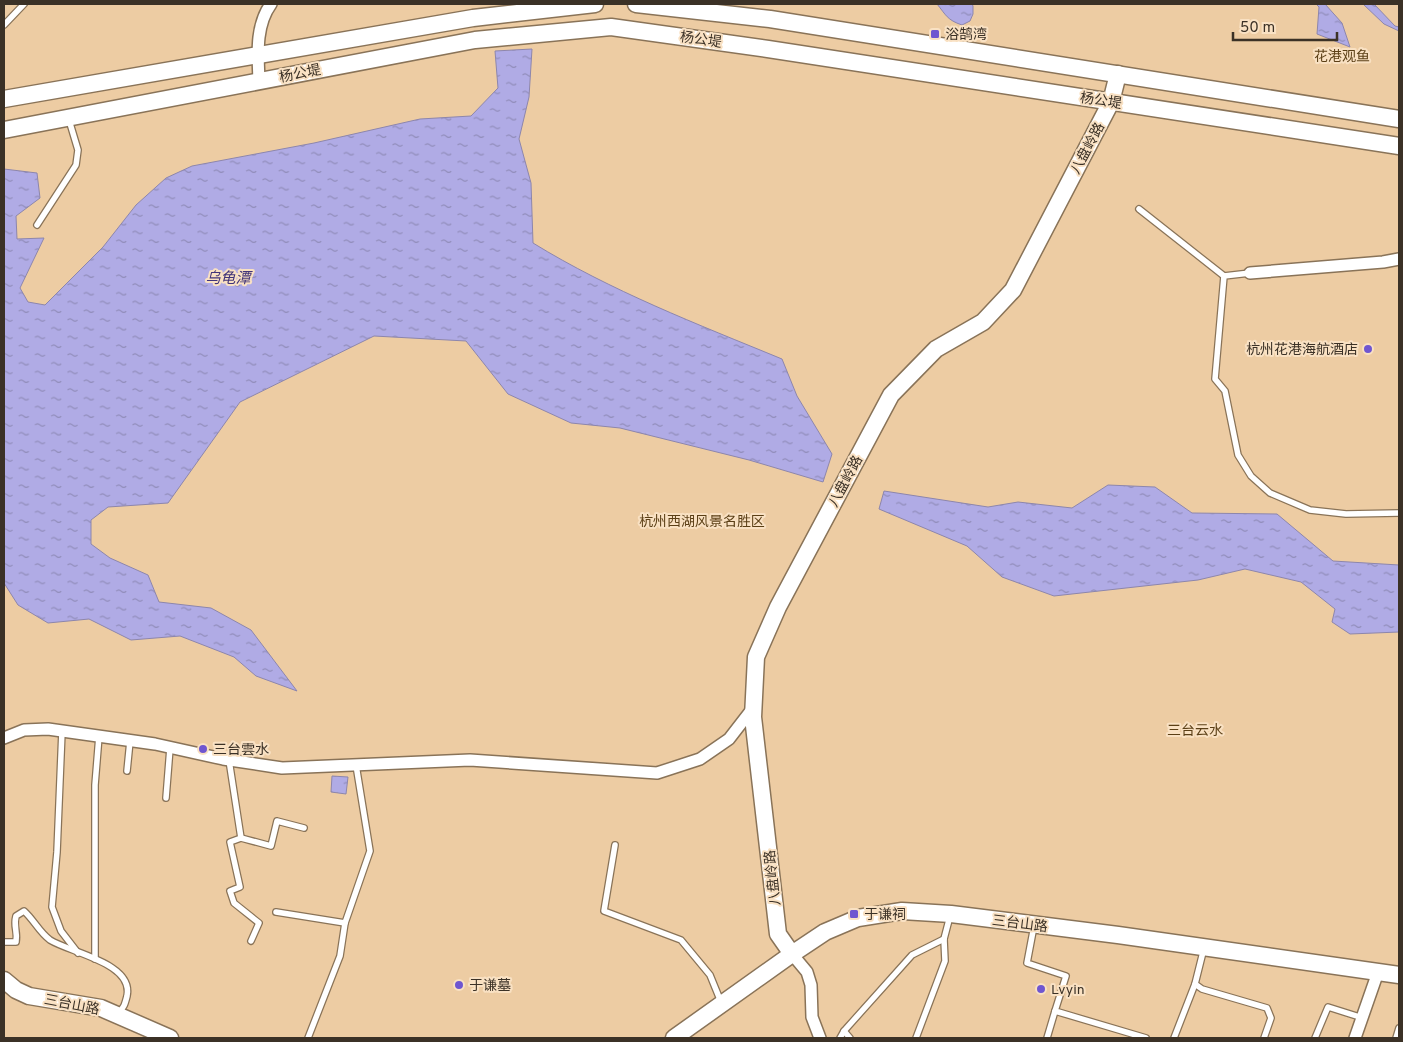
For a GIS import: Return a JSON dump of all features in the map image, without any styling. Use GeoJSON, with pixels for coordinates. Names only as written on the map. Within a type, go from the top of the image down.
{"type":"FeatureCollection","features":[{"type":"Feature","properties":{"kind":"main road","name":"杨公堤"},"geometry":{"type":"LineString","coordinates":[[4,99],[473,18],[595,4]]}},
{"type":"Feature","properties":{"kind":"main road","name":"杨公堤"},"geometry":{"type":"LineString","coordinates":[[636,4],[770,19],[1399,118]]}},
{"type":"Feature","properties":{"kind":"main road","name":"杨公堤"},"geometry":{"type":"LineString","coordinates":[[4,130],[475,40],[611,27],[768,49],[1399,146]]}},
{"type":"Feature","properties":{"kind":"main road","name":"八盘岭路"},"geometry":{"type":"LineString","coordinates":[[792,954],[778,934],[753,717],[756,657],[778,607],[891,396],[936,349],[983,322],[1013,290],[1111,102],[1118,74]]}},
{"type":"Feature","properties":{"kind":"main road","name":"三台山路"},"geometry":{"type":"LineString","coordinates":[[674,1038],[826,932],[858,918],[902,911],[950,914],[1118,935],[1399,975]]}},
{"type":"Feature","properties":{"kind":"main road","name":"三台山路"},"geometry":{"type":"LineString","coordinates":[[4,980],[16,990],[30,996],[101,1008],[170,1038]]}},
{"type":"Feature","properties":{"kind":"street"},"geometry":{"type":"LineString","coordinates":[[260,81],[258,55],[260,28],[271,4]]}},
{"type":"Feature","properties":{"kind":"street"},"geometry":{"type":"LineString","coordinates":[[1250,273],[1399,259]]}},
{"type":"Feature","properties":{"kind":"street"},"geometry":{"type":"LineString","coordinates":[[4,738],[24,730],[48,729],[130,741],[282,768],[470,760],[657,773],[700,759],[729,740],[754,707]]}},
{"type":"Feature","properties":{"kind":"street"},"geometry":{"type":"LineString","coordinates":[[792,954],[807,972],[811,985],[812,1017],[820,1038]]}},
{"type":"Feature","properties":{"kind":"street"},"geometry":{"type":"LineString","coordinates":[[1355,1038],[1378,972]]}},
{"type":"Feature","properties":{"kind":"lane"},"geometry":{"type":"LineString","coordinates":[[4,25],[24,4]]}},
{"type":"Feature","properties":{"kind":"lane"},"geometry":{"type":"LineString","coordinates":[[37,225],[76,165],[78,150],[68,118]]}},
{"type":"Feature","properties":{"kind":"lane"},"geometry":{"type":"LineString","coordinates":[[1139,209],[1224,276],[1250,273]]}},
{"type":"Feature","properties":{"kind":"lane"},"geometry":{"type":"LineString","coordinates":[[1224,276],[1215,378],[1225,391],[1238,455],[1251,476],[1270,493],[1310,510],[1346,514],[1399,513]]}},
{"type":"Feature","properties":{"kind":"lane"},"geometry":{"type":"LineString","coordinates":[[62,731],[58,852],[52,907],[61,930],[78,953]]}},
{"type":"Feature","properties":{"kind":"lane"},"geometry":{"type":"LineString","coordinates":[[95,959],[95,785],[99,736]]}},
{"type":"Feature","properties":{"kind":"lane"},"geometry":{"type":"LineString","coordinates":[[127,771],[130,741]]}},
{"type":"Feature","properties":{"kind":"lane"},"geometry":{"type":"LineString","coordinates":[[166,798],[170,748]]}},
{"type":"Feature","properties":{"kind":"lane"},"geometry":{"type":"LineString","coordinates":[[229,760],[241,838]]}},
{"type":"Feature","properties":{"kind":"lane"},"geometry":{"type":"LineString","coordinates":[[308,1038],[340,956],[345,923],[370,851],[356,765]]}},
{"type":"Feature","properties":{"kind":"lane"},"geometry":{"type":"LineString","coordinates":[[251,941],[258,923],[234,903],[230,891],[240,886],[230,842],[241,838],[271,846],[277,820],[304,828]]}},
{"type":"Feature","properties":{"kind":"lane"},"geometry":{"type":"LineString","coordinates":[[615,844],[604,911],[681,940],[710,975],[722,1004]]}},
{"type":"Feature","properties":{"kind":"lane"},"geometry":{"type":"LineString","coordinates":[[4,942],[16,942],[17,935],[14,925],[16,916],[24,911],[30,916],[36,928],[50,940],[113,967],[122,977],[128,994],[123,1009],[115,1014]]}},
{"type":"Feature","properties":{"kind":"lane"},"geometry":{"type":"LineString","coordinates":[[276,912],[345,923]]}},
{"type":"Feature","properties":{"kind":"lane"},"geometry":{"type":"LineString","coordinates":[[916,1038],[945,961],[944,939],[950,914]]}},
{"type":"Feature","properties":{"kind":"lane"},"geometry":{"type":"LineString","coordinates":[[1034,926],[1026,963],[1066,976],[1047,1038]]}},
{"type":"Feature","properties":{"kind":"lane"},"geometry":{"type":"LineString","coordinates":[[840,1038],[844,1030],[912,955],[944,939]]}},
{"type":"Feature","properties":{"kind":"lane"},"geometry":{"type":"LineString","coordinates":[[1174,1038],[1195,984],[1204,948]]}},
{"type":"Feature","properties":{"kind":"lane"},"geometry":{"type":"LineString","coordinates":[[1195,984],[1202,989],[1267,1008],[1272,1018],[1264,1038]]}},
{"type":"Feature","properties":{"kind":"lane"},"geometry":{"type":"LineString","coordinates":[[1315,1038],[1328,1007],[1363,1018]]}},
{"type":"Feature","properties":{"kind":"lane"},"geometry":{"type":"LineString","coordinates":[[1055,1011],[1146,1038]]}},
{"type":"Feature","properties":{"kind":"lane"},"geometry":{"type":"LineString","coordinates":[[1396,1038],[1399,1028]]}},
{"type":"Feature","properties":{"kind":"lane"},"geometry":{"type":"LineString","coordinates":[[844,1030],[850,1038]]}},
{"type":"Feature","properties":{"kind":"green space","name":"杭州西湖风景名胜区"},"geometry":{"type":"Polygon","coordinates":[[[4,4],[1399,4],[1399,1038],[4,1038],[4,4]]]}},
{"type":"Feature","properties":{"kind":"water"},"geometry":{"type":"Polygon","coordinates":[[[937,4],[972,4],[973,14],[970,21],[962,25],[950,19],[937,4]]]}},
{"type":"Feature","properties":{"kind":"water"},"geometry":{"type":"Polygon","coordinates":[[[1316,4],[1325,4],[1342,23],[1350,47],[1317,34],[1319,7],[1316,4]]]}},
{"type":"Feature","properties":{"kind":"water"},"geometry":{"type":"Polygon","coordinates":[[[1363,4],[1374,4],[1395,26],[1399,27],[1399,31],[1384,24],[1363,4]]]}},
{"type":"Feature","properties":{"kind":"water","name":"乌龟潭"},"geometry":{"type":"Polygon","coordinates":[[[532,49],[529,97],[519,139],[531,183],[533,243],[624,292],[686,320],[782,359],[797,396],[832,454],[823,482],[749,460],[620,428],[571,423],[508,394],[466,341],[374,336],[240,402],[168,503],[108,507],[91,520],[91,544],[110,558],[148,575],[159,602],[211,608],[251,630],[297,691],[256,676],[234,657],[180,636],[131,640],[89,619],[48,623],[18,605],[4,583],[4,169],[37,173],[40,198],[16,216],[17,239],[44,238],[20,288],[28,302],[45,305],[103,247],[136,205],[166,178],[192,166],[314,143],[420,119],[471,116],[498,88],[495,51],[532,49]]]}},
{"type":"Feature","properties":{"kind":"water"},"geometry":{"type":"Polygon","coordinates":[[[1108,485],[1155,487],[1192,513],[1277,514],[1333,561],[1399,565],[1399,632],[1350,634],[1332,622],[1335,609],[1301,582],[1245,569],[1198,580],[1054,596],[1002,577],[967,546],[879,509],[884,491],[988,507],[1018,502],[1072,508],[1108,485]]]}},
{"type":"Feature","properties":{"kind":"water"},"geometry":{"type":"Polygon","coordinates":[[[332,776],[348,777],[346,794],[331,792],[332,776]]]}},
{"type":"Feature","properties":{"kind":"place","name":"浴鹄湾"},"geometry":{"type":"Point","coordinates":[935,34]}},
{"type":"Feature","properties":{"kind":"place","name":"杭州花港海航酒店"},"geometry":{"type":"Point","coordinates":[1368,349]}},
{"type":"Feature","properties":{"kind":"place","name":"三台雲水"},"geometry":{"type":"Point","coordinates":[203,749]}},
{"type":"Feature","properties":{"kind":"place","name":"于谦祠"},"geometry":{"type":"Point","coordinates":[854,914]}},
{"type":"Feature","properties":{"kind":"place","name":"于谦墓"},"geometry":{"type":"Point","coordinates":[459,985]}},
{"type":"Feature","properties":{"kind":"place","name":"Lvyin"},"geometry":{"type":"Point","coordinates":[1041,989]}},
{"type":"Feature","properties":{"kind":"park label","name":"花港观鱼"},"geometry":{"type":"Point","coordinates":[1342,56]}},
{"type":"Feature","properties":{"kind":"park label","name":"三台云水"},"geometry":{"type":"Point","coordinates":[1195,730]}}]}
